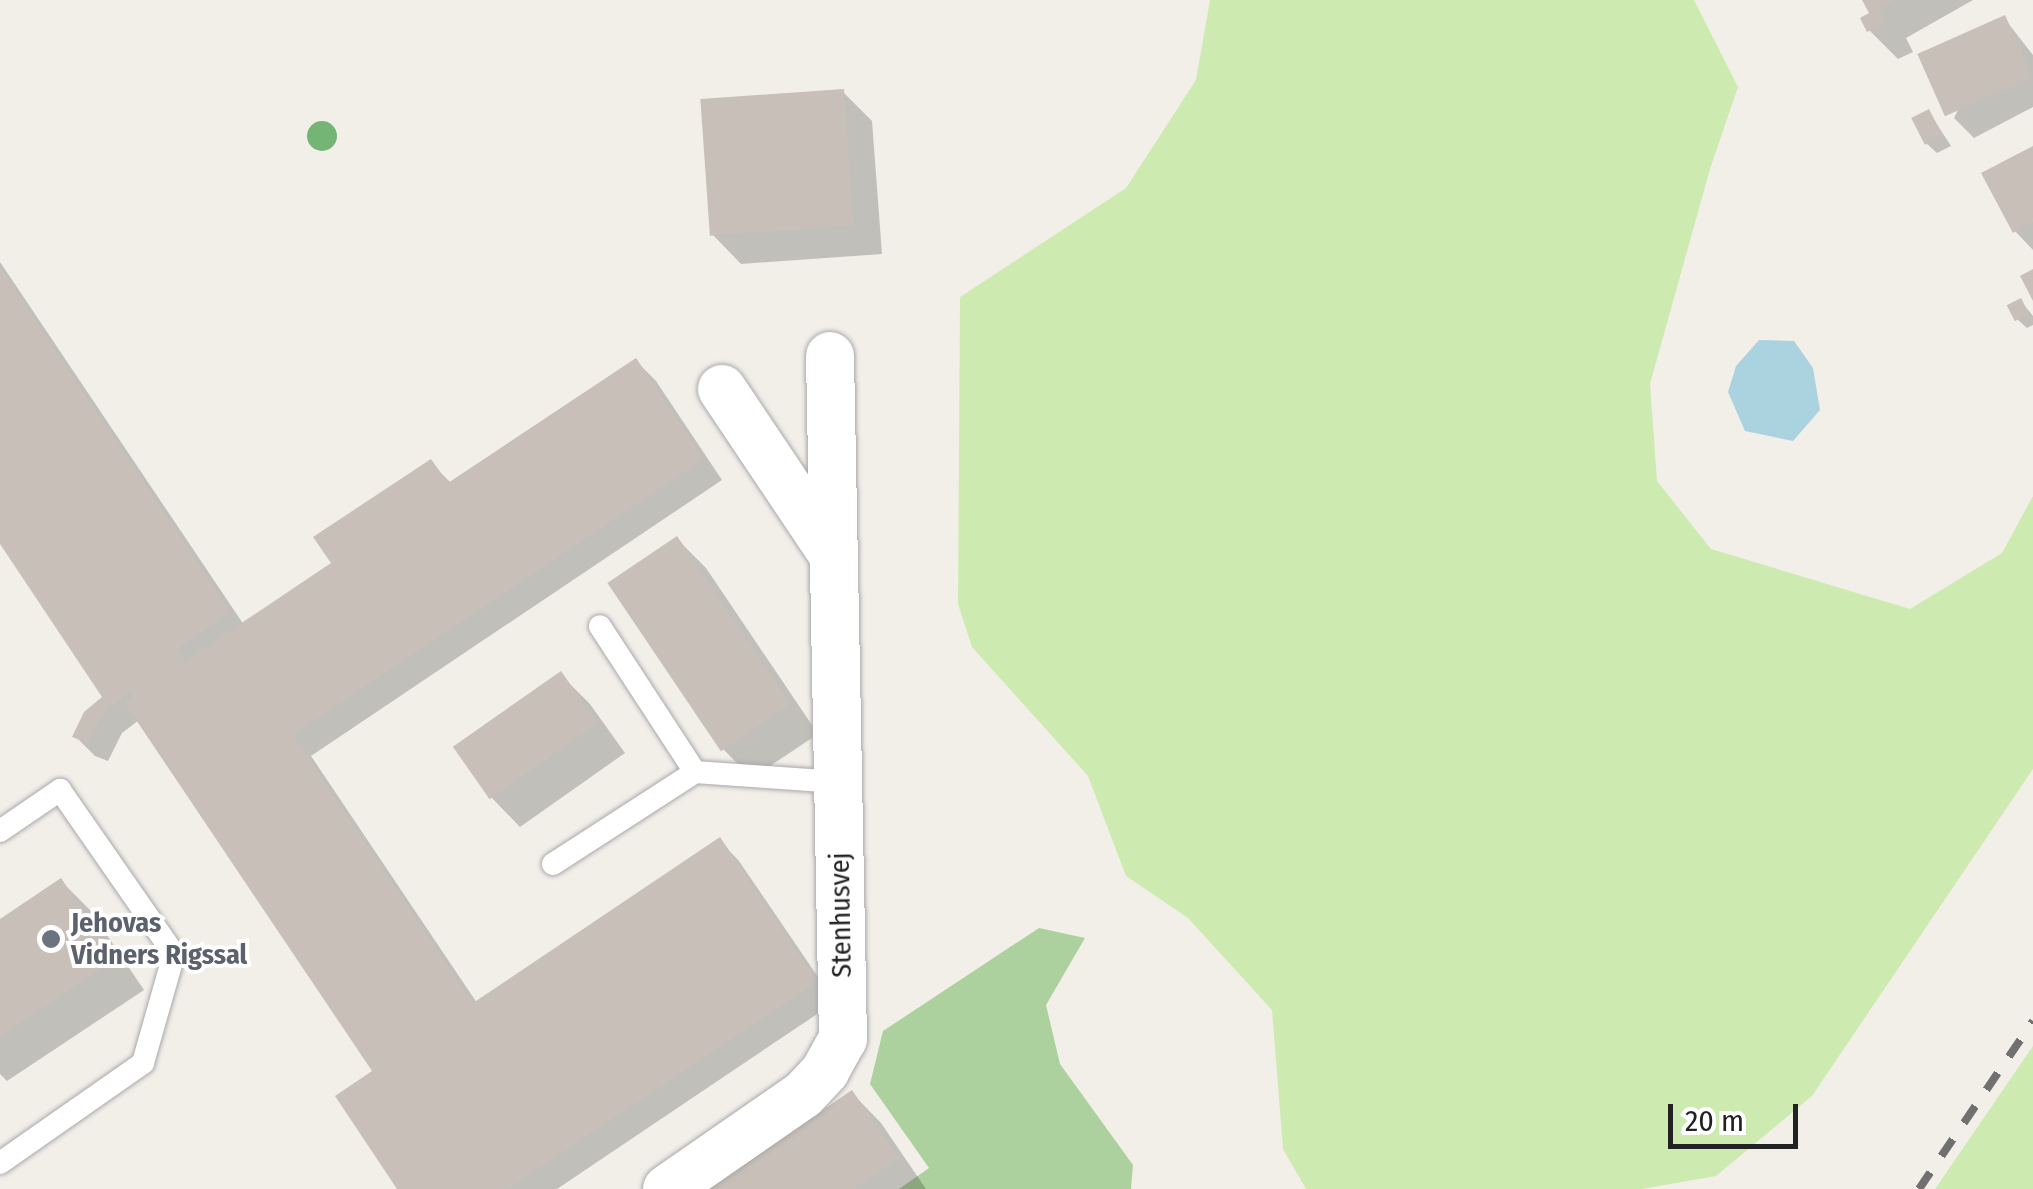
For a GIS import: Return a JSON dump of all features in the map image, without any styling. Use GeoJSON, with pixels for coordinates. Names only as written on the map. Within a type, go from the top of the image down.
{"type":"FeatureCollection","features":[{"type":"Feature","properties":{"kind":"street","name":"Stenhusvej"},"geometry":{"type":"LineString","coordinates":[[667,1189],[803,1095],[844,1039],[830,356]]}},
{"type":"Feature","properties":{"kind":"street"},"geometry":{"type":"LineString","coordinates":[[722,389],[834,556]]}},
{"type":"Feature","properties":{"kind":"lane"},"geometry":{"type":"LineString","coordinates":[[600,626],[695,772]]}},
{"type":"Feature","properties":{"kind":"lane"},"geometry":{"type":"LineString","coordinates":[[552,864],[695,772],[838,782]]}},
{"type":"Feature","properties":{"kind":"lane"},"geometry":{"type":"LineString","coordinates":[[0,830],[60,790],[174,954],[143,1062],[0,1163]]}},
{"type":"Feature","properties":{"kind":"green space"},"geometry":{"type":"Polygon","coordinates":[[[1210,0],[1694,0],[1738,87],[1710,169],[1650,384],[1657,481],[1711,549],[1910,609],[2002,553],[2033,496],[2033,769],[1812,1096],[1716,1176],[1642,1189],[1306,1189],[1283,1149],[1272,1010],[1188,918],[1126,876],[1088,776],[972,647],[958,604],[960,297],[1126,188],[1196,80],[1210,0]]]}},
{"type":"Feature","properties":{"kind":"green space"},"geometry":{"type":"Polygon","coordinates":[[[1039,928],[1085,938],[1046,1005],[1060,1064],[1133,1165],[1131,1189],[899,1189],[929,1168],[870,1084],[883,1031],[1039,928]]]}},
{"type":"Feature","properties":{"kind":"green space"},"geometry":{"type":"Polygon","coordinates":[[[2033,1046],[2033,1189],[1935,1189],[2033,1046]]]}},
{"type":"Feature","properties":{"kind":"water"},"geometry":{"type":"Polygon","coordinates":[[[1759,340],[1794,341],[1813,368],[1820,410],[1793,441],[1745,431],[1728,392],[1736,366],[1759,340]]]}},
{"type":"Feature","properties":{"kind":"building"},"geometry":{"type":"Polygon","coordinates":[[[1862,0],[1895,0],[1879,8],[1886,22],[1867,32],[1860,18],[1869,13],[1862,0]]]}},
{"type":"Feature","properties":{"kind":"building"},"geometry":{"type":"Polygon","coordinates":[[[2005,15],[2033,77],[1945,116],[1917,54],[2005,15]]]}},
{"type":"Feature","properties":{"kind":"building"},"geometry":{"type":"Polygon","coordinates":[[[844,89],[854,226],[710,236],[700,99],[844,89]]]}},
{"type":"Feature","properties":{"kind":"building"},"geometry":{"type":"Polygon","coordinates":[[[1929,109],[1943,136],[1925,145],[1911,118],[1929,109]]]}},
{"type":"Feature","properties":{"kind":"building"},"geometry":{"type":"Polygon","coordinates":[[[2033,146],[2033,222],[2013,233],[1981,173],[2033,146]]]}},
{"type":"Feature","properties":{"kind":"building"},"geometry":{"type":"Polygon","coordinates":[[[0,268],[231,612],[177,649],[185,661],[331,563],[313,537],[431,459],[448,483],[636,358],[704,459],[293,735],[473,1003],[720,837],[817,982],[508,1189],[397,1189],[335,1096],[372,1071],[124,702],[134,696],[130,692],[103,713],[88,743],[72,737],[84,712],[102,697],[0,544],[0,268]]]}},
{"type":"Feature","properties":{"kind":"building"},"geometry":{"type":"Polygon","coordinates":[[[2033,269],[2033,301],[2020,276],[2033,269]]]}},
{"type":"Feature","properties":{"kind":"building"},"geometry":{"type":"Polygon","coordinates":[[[2021,298],[2029,314],[2015,321],[2007,305],[2021,298]]]}},
{"type":"Feature","properties":{"kind":"building"},"geometry":{"type":"Polygon","coordinates":[[[677,536],[791,704],[721,751],[607,583],[677,536]]]}},
{"type":"Feature","properties":{"kind":"building"},"geometry":{"type":"Polygon","coordinates":[[[561,671],[598,723],[490,799],[453,747],[561,671]]]}},
{"type":"Feature","properties":{"kind":"building","name":"Jehovas Vidners Rigssal"},"geometry":{"type":"Polygon","coordinates":[[[61,878],[116,959],[0,1037],[0,919],[61,878]]]}},
{"type":"Feature","properties":{"kind":"building"},"geometry":{"type":"Polygon","coordinates":[[[852,1090],[899,1158],[854,1189],[707,1189],[852,1090]]]}},
{"type":"Feature","properties":{"kind":"railway"},"geometry":{"type":"LineString","coordinates":[[1919,1189],[2033,1021]]}},
{"type":"Feature","properties":{"kind":"place","name":"Jehovas Vidners Rigssal"},"geometry":{"type":"Point","coordinates":[51,939]}}]}
